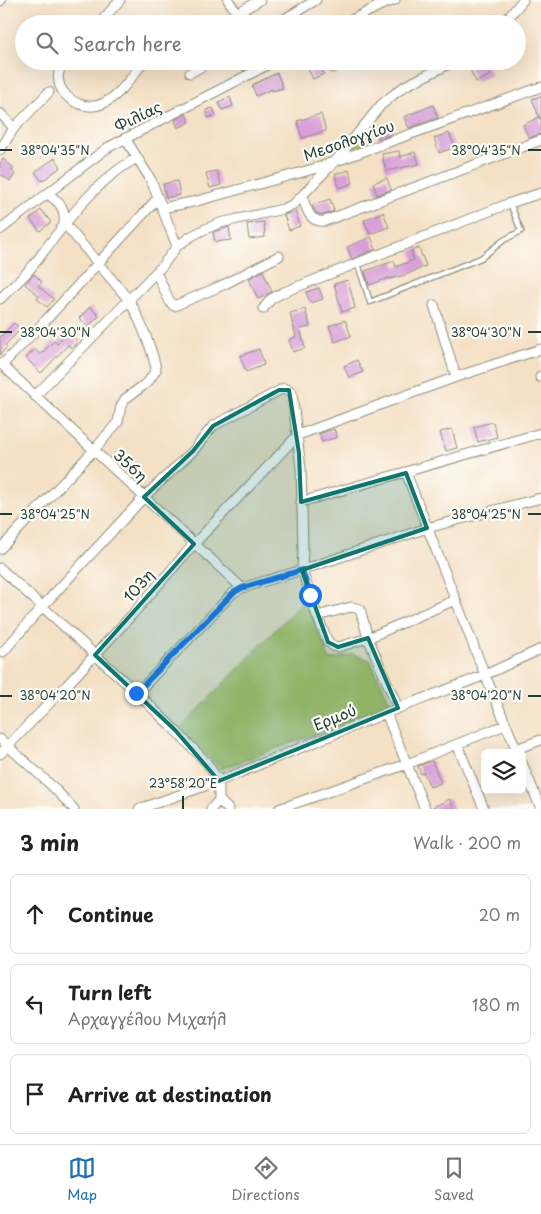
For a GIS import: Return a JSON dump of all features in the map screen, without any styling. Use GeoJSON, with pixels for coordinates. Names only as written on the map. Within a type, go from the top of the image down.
{"type":"FeatureCollection","features":[{"type":"Feature","properties":{"kind":"street"},"geometry":{"type":"LineString","coordinates":[[107,15],[120,0]]}},
{"type":"Feature","properties":{"kind":"street"},"geometry":{"type":"LineString","coordinates":[[228,0],[233,15]]}},
{"type":"Feature","properties":{"kind":"street"},"geometry":{"type":"LineString","coordinates":[[235,15],[260,0]]}},
{"type":"Feature","properties":{"kind":"street"},"geometry":{"type":"LineString","coordinates":[[291,15],[316,0]]}},
{"type":"Feature","properties":{"kind":"street"},"geometry":{"type":"LineString","coordinates":[[361,15],[381,4],[395,0]]}},
{"type":"Feature","properties":{"kind":"street"},"geometry":{"type":"LineString","coordinates":[[510,15],[523,0]]}},
{"type":"Feature","properties":{"kind":"street"},"geometry":{"type":"LineString","coordinates":[[60,70],[58,83],[62,92],[72,101],[87,105],[97,105],[106,102],[122,88],[137,70]]}},
{"type":"Feature","properties":{"kind":"street"},"geometry":{"type":"LineString","coordinates":[[190,73],[195,70]]}},
{"type":"Feature","properties":{"kind":"street","name":"Φιλίας"},"geometry":{"type":"LineString","coordinates":[[0,230],[107,148],[258,70]]}},
{"type":"Feature","properties":{"kind":"street"},"geometry":{"type":"LineString","coordinates":[[35,396],[156,272],[177,246],[203,230],[220,223],[282,209],[294,204],[324,170],[336,160],[381,105],[405,86],[437,70]]}},
{"type":"Feature","properties":{"kind":"street","name":"Μεσολογγίου"},"geometry":{"type":"LineString","coordinates":[[162,208],[197,201],[317,168],[541,87]]}},
{"type":"Feature","properties":{"kind":"street"},"geometry":{"type":"LineString","coordinates":[[0,150],[14,128],[49,92]]}},
{"type":"Feature","properties":{"kind":"street"},"geometry":{"type":"LineString","coordinates":[[0,113],[14,128]]}},
{"type":"Feature","properties":{"kind":"street"},"geometry":{"type":"LineString","coordinates":[[125,138],[146,171],[177,246]]}},
{"type":"Feature","properties":{"kind":"street"},"geometry":{"type":"LineString","coordinates":[[302,196],[313,220],[318,222],[325,221],[541,140]]}},
{"type":"Feature","properties":{"kind":"street"},"geometry":{"type":"LineString","coordinates":[[0,299],[34,264],[64,223],[103,182],[137,158]]}},
{"type":"Feature","properties":{"kind":"street"},"geometry":{"type":"LineString","coordinates":[[263,309],[271,299],[284,292],[510,203],[541,193]]}},
{"type":"Feature","properties":{"kind":"street"},"geometry":{"type":"LineString","coordinates":[[0,549],[94,450],[118,422],[121,406],[125,399],[148,382],[156,370],[154,358],[129,300],[64,223],[65,215],[62,207],[48,194]]}},
{"type":"Feature","properties":{"kind":"street"},"geometry":{"type":"LineString","coordinates":[[1,364],[99,263],[158,198]]}},
{"type":"Feature","properties":{"kind":"street"},"geometry":{"type":"LineString","coordinates":[[156,272],[170,302],[174,306],[222,285],[279,256]]}},
{"type":"Feature","properties":{"kind":"street"},"geometry":{"type":"LineString","coordinates":[[434,306],[456,377]]}},
{"type":"Feature","properties":{"kind":"street"},"geometry":{"type":"LineString","coordinates":[[298,435],[456,377],[541,349]]}},
{"type":"Feature","properties":{"kind":"street","name":"356η"},"geometry":{"type":"LineString","coordinates":[[1,364],[242,588]]}},
{"type":"Feature","properties":{"kind":"street"},"geometry":{"type":"LineString","coordinates":[[3,652],[144,497],[193,451],[212,426],[284,388],[292,393],[298,435],[301,468],[302,570],[316,616],[328,642],[338,647],[368,638],[455,600]]}},
{"type":"Feature","properties":{"kind":"street"},"geometry":{"type":"LineString","coordinates":[[301,502],[541,433]]}},
{"type":"Feature","properties":{"kind":"street","name":"103η"},"geometry":{"type":"LineString","coordinates":[[0,754],[95,655],[194,544],[298,435]]}},
{"type":"Feature","properties":{"kind":"street"},"geometry":{"type":"LineString","coordinates":[[406,473],[455,600],[516,749]]}},
{"type":"Feature","properties":{"kind":"street"},"geometry":{"type":"LineString","coordinates":[[136,693],[233,593],[242,588],[427,528],[541,498]]}},
{"type":"Feature","properties":{"kind":"street"},"geometry":{"type":"LineString","coordinates":[[0,568],[136,693],[206,762],[219,781],[219,800],[211,809]]}},
{"type":"Feature","properties":{"kind":"street"},"geometry":{"type":"LineString","coordinates":[[316,616],[351,607],[360,609],[368,638],[398,708]]}},
{"type":"Feature","properties":{"kind":"street","name":"Ερμού"},"geometry":{"type":"LineString","coordinates":[[138,809],[219,781],[398,708],[485,675],[541,649]]}},
{"type":"Feature","properties":{"kind":"street"},"geometry":{"type":"LineString","coordinates":[[386,713],[425,809]]}},
{"type":"Feature","properties":{"kind":"street"},"geometry":{"type":"LineString","coordinates":[[279,809],[407,764],[506,724]]}},
{"type":"Feature","properties":{"kind":"street"},"geometry":{"type":"LineString","coordinates":[[0,739],[52,786],[74,809]]}},
{"type":"Feature","properties":{"kind":"street"},"geometry":{"type":"LineString","coordinates":[[521,749],[541,740]]}},
{"type":"Feature","properties":{"kind":"street"},"geometry":{"type":"LineString","coordinates":[[457,744],[484,809]]}},
{"type":"Feature","properties":{"kind":"street"},"geometry":{"type":"LineString","coordinates":[[526,773],[541,809]]}},
{"type":"Feature","properties":{"kind":"street"},"geometry":{"type":"LineString","coordinates":[[219,800],[228,809]]}},
{"type":"Feature","properties":{"kind":"lane"},"geometry":{"type":"LineString","coordinates":[[358,264],[370,302],[450,271],[481,258],[504,240],[521,231],[510,203]]}},
{"type":"Feature","properties":{"kind":"highlighted area"},"geometry":{"type":"Polygon","coordinates":[[[279,390],[289,390],[299,453],[301,502],[406,473],[427,528],[302,570],[328,642],[338,647],[368,638],[398,708],[219,781],[175,730],[95,655],[194,544],[144,497],[193,451],[213,426],[279,390]]]}},
{"type":"Feature","properties":{"kind":"green space"},"geometry":{"type":"Polygon","coordinates":[[[364,132],[369,146],[346,154],[364,132]]]}},
{"type":"Feature","properties":{"kind":"green space"},"geometry":{"type":"Polygon","coordinates":[[[305,599],[330,660],[353,654],[370,660],[392,706],[221,769],[179,730],[305,599]]]}},
{"type":"Feature","properties":{"kind":"building"},"geometry":{"type":"Polygon","coordinates":[[[308,70],[322,70],[324,74],[313,79],[308,70]]]}},
{"type":"Feature","properties":{"kind":"building"},"geometry":{"type":"Polygon","coordinates":[[[470,70],[489,70],[491,75],[476,82],[470,70]]]}},
{"type":"Feature","properties":{"kind":"building"},"geometry":{"type":"Polygon","coordinates":[[[277,73],[283,88],[272,91],[272,89],[256,96],[252,85],[277,73]]]}},
{"type":"Feature","properties":{"kind":"building"},"geometry":{"type":"Polygon","coordinates":[[[541,96],[541,134],[529,138],[523,125],[539,117],[540,119],[532,99],[541,96]]]}},
{"type":"Feature","properties":{"kind":"building"},"geometry":{"type":"Polygon","coordinates":[[[230,97],[233,106],[222,110],[218,102],[230,97]]]}},
{"type":"Feature","properties":{"kind":"building"},"geometry":{"type":"Polygon","coordinates":[[[433,105],[438,118],[409,128],[404,117],[433,105]]]}},
{"type":"Feature","properties":{"kind":"building"},"geometry":{"type":"Polygon","coordinates":[[[213,108],[216,115],[208,118],[206,110],[213,108]]]}},
{"type":"Feature","properties":{"kind":"building"},"geometry":{"type":"Polygon","coordinates":[[[186,114],[190,122],[178,128],[175,120],[186,114]]]}},
{"type":"Feature","properties":{"kind":"building"},"geometry":{"type":"Polygon","coordinates":[[[321,114],[326,131],[302,138],[297,121],[321,114]]]}},
{"type":"Feature","properties":{"kind":"building"},"geometry":{"type":"Polygon","coordinates":[[[388,123],[392,134],[379,139],[374,128],[388,123]]]}},
{"type":"Feature","properties":{"kind":"building"},"geometry":{"type":"Polygon","coordinates":[[[449,133],[455,147],[439,153],[434,138],[449,133]]]}},
{"type":"Feature","properties":{"kind":"building"},"geometry":{"type":"Polygon","coordinates":[[[399,151],[400,157],[415,152],[419,164],[386,171],[382,154],[399,151]]]}},
{"type":"Feature","properties":{"kind":"building"},"geometry":{"type":"Polygon","coordinates":[[[55,158],[61,167],[42,181],[35,172],[55,158]]]}},
{"type":"Feature","properties":{"kind":"building"},"geometry":{"type":"Polygon","coordinates":[[[3,159],[14,168],[12,171],[15,174],[10,181],[0,174],[0,163],[3,159]]]}},
{"type":"Feature","properties":{"kind":"building"},"geometry":{"type":"Polygon","coordinates":[[[349,170],[353,183],[339,188],[335,174],[349,170]]]}},
{"type":"Feature","properties":{"kind":"building"},"geometry":{"type":"Polygon","coordinates":[[[217,171],[221,185],[210,188],[206,173],[217,171]]]}},
{"type":"Feature","properties":{"kind":"building"},"geometry":{"type":"Polygon","coordinates":[[[387,178],[391,190],[377,195],[373,183],[387,178]]]}},
{"type":"Feature","properties":{"kind":"building"},"geometry":{"type":"Polygon","coordinates":[[[177,181],[180,195],[166,198],[163,184],[177,181]]]}},
{"type":"Feature","properties":{"kind":"building"},"geometry":{"type":"Polygon","coordinates":[[[330,199],[334,211],[324,215],[316,213],[312,205],[330,199]]]}},
{"type":"Feature","properties":{"kind":"building"},"geometry":{"type":"Polygon","coordinates":[[[41,210],[51,222],[40,231],[30,219],[41,210]]]}},
{"type":"Feature","properties":{"kind":"building"},"geometry":{"type":"Polygon","coordinates":[[[295,211],[300,226],[289,230],[284,215],[295,211]]]}},
{"type":"Feature","properties":{"kind":"building"},"geometry":{"type":"Polygon","coordinates":[[[383,212],[389,227],[370,234],[364,220],[383,212]]]}},
{"type":"Feature","properties":{"kind":"building"},"geometry":{"type":"Polygon","coordinates":[[[264,222],[265,237],[249,239],[247,224],[264,222]]]}},
{"type":"Feature","properties":{"kind":"building"},"geometry":{"type":"Polygon","coordinates":[[[229,227],[231,240],[215,242],[213,232],[229,227]]]}},
{"type":"Feature","properties":{"kind":"building"},"geometry":{"type":"Polygon","coordinates":[[[371,237],[376,249],[352,259],[347,247],[371,237]]]}},
{"type":"Feature","properties":{"kind":"building"},"geometry":{"type":"Polygon","coordinates":[[[419,248],[426,266],[405,275],[369,285],[365,271],[394,261],[396,267],[414,260],[411,251],[419,248]]]}},
{"type":"Feature","properties":{"kind":"building"},"geometry":{"type":"Polygon","coordinates":[[[263,271],[272,292],[258,299],[249,279],[263,271]]]}},
{"type":"Feature","properties":{"kind":"building"},"geometry":{"type":"Polygon","coordinates":[[[34,274],[42,282],[38,286],[54,299],[47,307],[37,299],[39,296],[25,284],[34,274]]]}},
{"type":"Feature","properties":{"kind":"building"},"geometry":{"type":"Polygon","coordinates":[[[348,280],[355,308],[342,312],[334,284],[348,280]]]}},
{"type":"Feature","properties":{"kind":"building"},"geometry":{"type":"Polygon","coordinates":[[[319,288],[323,299],[310,303],[306,292],[319,288]]]}},
{"type":"Feature","properties":{"kind":"building"},"geometry":{"type":"Polygon","coordinates":[[[90,307],[99,316],[88,327],[79,318],[90,307]]]}},
{"type":"Feature","properties":{"kind":"building"},"geometry":{"type":"Polygon","coordinates":[[[305,309],[310,327],[300,329],[305,348],[293,352],[289,340],[296,337],[290,313],[305,309]]]}},
{"type":"Feature","properties":{"kind":"building"},"geometry":{"type":"Polygon","coordinates":[[[345,320],[351,336],[335,342],[329,326],[345,320]]]}},
{"type":"Feature","properties":{"kind":"building"},"geometry":{"type":"Polygon","coordinates":[[[14,323],[21,329],[5,345],[7,347],[0,355],[0,337],[14,323]]]}},
{"type":"Feature","properties":{"kind":"building"},"geometry":{"type":"Polygon","coordinates":[[[67,332],[78,341],[72,348],[68,345],[41,373],[26,358],[35,349],[40,355],[54,341],[57,344],[67,332]]]}},
{"type":"Feature","properties":{"kind":"building"},"geometry":{"type":"Polygon","coordinates":[[[259,349],[264,365],[246,372],[240,356],[259,349]]]}},
{"type":"Feature","properties":{"kind":"building"},"geometry":{"type":"Polygon","coordinates":[[[357,360],[363,372],[349,378],[344,366],[357,360]]]}},
{"type":"Feature","properties":{"kind":"building"},"geometry":{"type":"Polygon","coordinates":[[[493,422],[497,437],[478,442],[474,427],[493,422]]]}},
{"type":"Feature","properties":{"kind":"building"},"geometry":{"type":"Polygon","coordinates":[[[334,429],[337,437],[322,442],[319,434],[334,429]]]}},
{"type":"Feature","properties":{"kind":"building"},"geometry":{"type":"Polygon","coordinates":[[[452,429],[457,448],[446,451],[440,432],[452,429]]]}},
{"type":"Feature","properties":{"kind":"building"},"geometry":{"type":"Polygon","coordinates":[[[432,761],[441,783],[430,787],[424,773],[421,774],[418,766],[432,761]]]}},
{"type":"Feature","properties":{"kind":"building"},"geometry":{"type":"Polygon","coordinates":[[[450,799],[454,809],[431,809],[431,808],[450,799]]]}},
{"type":"Feature","properties":{"kind":"route"},"geometry":{"type":"LineString","coordinates":[[136,693],[233,593],[242,588],[302,570],[310,595]]}}]}
